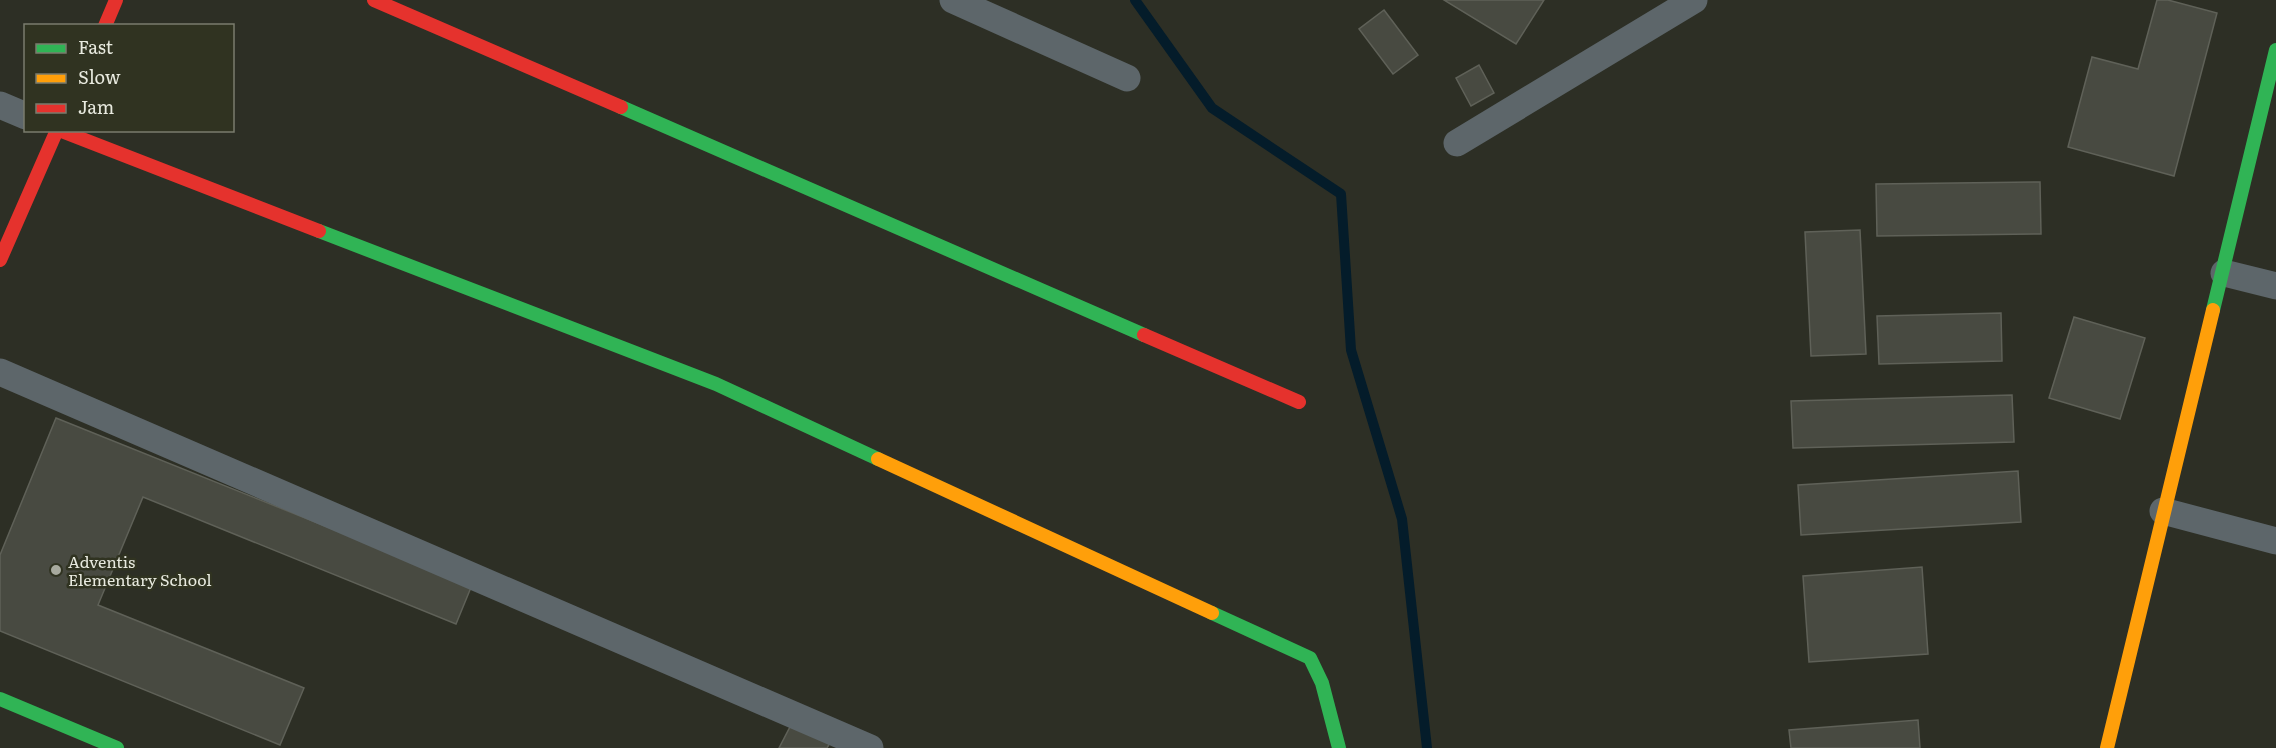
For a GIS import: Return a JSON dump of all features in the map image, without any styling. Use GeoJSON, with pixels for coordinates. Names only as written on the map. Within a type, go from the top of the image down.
{"type":"FeatureCollection","features":[{"type":"Feature","properties":{"kind":"street"},"geometry":{"type":"LineString","coordinates":[[106,24],[116,0]]}},
{"type":"Feature","properties":{"kind":"street"},"geometry":{"type":"LineString","coordinates":[[374,0],[1299,402]]}},
{"type":"Feature","properties":{"kind":"street"},"geometry":{"type":"LineString","coordinates":[[952,0],[1127,78]]}},
{"type":"Feature","properties":{"kind":"street"},"geometry":{"type":"LineString","coordinates":[[1458,143],[1694,0]]}},
{"type":"Feature","properties":{"kind":"street"},"geometry":{"type":"LineString","coordinates":[[2107,748],[2163,511],[2224,273],[2276,50]]}},
{"type":"Feature","properties":{"kind":"street"},"geometry":{"type":"LineString","coordinates":[[0,105],[24,115]]}},
{"type":"Feature","properties":{"kind":"street"},"geometry":{"type":"LineString","coordinates":[[0,260],[57,132]]}},
{"type":"Feature","properties":{"kind":"street"},"geometry":{"type":"LineString","coordinates":[[63,132],[716,384],[1310,658],[1322,683],[1339,748]]}},
{"type":"Feature","properties":{"kind":"street"},"geometry":{"type":"LineString","coordinates":[[2224,273],[2276,286]]}},
{"type":"Feature","properties":{"kind":"street"},"geometry":{"type":"LineString","coordinates":[[0,372],[870,748]]}},
{"type":"Feature","properties":{"kind":"street"},"geometry":{"type":"LineString","coordinates":[[2163,511],[2276,541]]}},
{"type":"Feature","properties":{"kind":"street"},"geometry":{"type":"LineString","coordinates":[[0,699],[111,747]]}},
{"type":"Feature","properties":{"kind":"building"},"geometry":{"type":"Polygon","coordinates":[[[1444,0],[1544,0],[1516,44],[1444,0]]]}},
{"type":"Feature","properties":{"kind":"building"},"geometry":{"type":"Polygon","coordinates":[[[2157,0],[2168,0],[2217,13],[2174,176],[2068,147],[2092,57],[2138,69],[2157,0]]]}},
{"type":"Feature","properties":{"kind":"building"},"geometry":{"type":"Polygon","coordinates":[[[1384,10],[1418,55],[1393,74],[1359,29],[1384,10]]]}},
{"type":"Feature","properties":{"kind":"building"},"geometry":{"type":"Polygon","coordinates":[[[1479,65],[1494,93],[1471,106],[1456,78],[1479,65]]]}},
{"type":"Feature","properties":{"kind":"building"},"geometry":{"type":"Polygon","coordinates":[[[2040,182],[2041,234],[1877,236],[1876,184],[2040,182]]]}},
{"type":"Feature","properties":{"kind":"building"},"geometry":{"type":"Polygon","coordinates":[[[1860,230],[1866,354],[1811,356],[1805,232],[1860,230]]]}},
{"type":"Feature","properties":{"kind":"building"},"geometry":{"type":"Polygon","coordinates":[[[2001,313],[2002,361],[1879,364],[1877,316],[2001,313]]]}},
{"type":"Feature","properties":{"kind":"building"},"geometry":{"type":"Polygon","coordinates":[[[2074,317],[2145,338],[2120,419],[2049,398],[2074,317]]]}},
{"type":"Feature","properties":{"kind":"building"},"geometry":{"type":"Polygon","coordinates":[[[2012,395],[2014,442],[1793,448],[1791,401],[2012,395]]]}},
{"type":"Feature","properties":{"kind":"building","name":"Adventis Elementary School"},"geometry":{"type":"Polygon","coordinates":[[[56,418],[472,585],[456,624],[143,497],[98,605],[304,688],[280,745],[0,631],[0,555],[56,418]]]}},
{"type":"Feature","properties":{"kind":"building"},"geometry":{"type":"Polygon","coordinates":[[[2018,471],[2021,522],[1801,535],[1798,485],[2018,471]]]}},
{"type":"Feature","properties":{"kind":"building"},"geometry":{"type":"Polygon","coordinates":[[[1922,567],[1928,654],[1809,662],[1803,576],[1922,567]]]}},
{"type":"Feature","properties":{"kind":"building"},"geometry":{"type":"Polygon","coordinates":[[[1918,720],[1920,748],[1791,748],[1789,730],[1918,720]]]}},
{"type":"Feature","properties":{"kind":"building"},"geometry":{"type":"Polygon","coordinates":[[[792,723],[830,743],[827,748],[779,748],[792,723]]]}},
{"type":"Feature","properties":{"kind":"waterway"},"geometry":{"type":"LineString","coordinates":[[1135,0],[1212,108],[1341,194],[1351,350],[1402,519],[1427,748]]}},
{"type":"Feature","properties":{"kind":"traffic: fast"},"geometry":{"type":"LineString","coordinates":[[2213,310],[2276,50]]}},
{"type":"Feature","properties":{"kind":"traffic: fast"},"geometry":{"type":"LineString","coordinates":[[621,107],[1144,335]]}},
{"type":"Feature","properties":{"kind":"traffic: fast"},"geometry":{"type":"LineString","coordinates":[[319,231],[716,384],[878,459]]}},
{"type":"Feature","properties":{"kind":"traffic: fast"},"geometry":{"type":"LineString","coordinates":[[1212,613],[1310,658],[1322,683],[1339,748]]}},
{"type":"Feature","properties":{"kind":"traffic: fast"},"geometry":{"type":"LineString","coordinates":[[0,699],[117,748]]}},
{"type":"Feature","properties":{"kind":"traffic: slow"},"geometry":{"type":"LineString","coordinates":[[2107,748],[2213,310]]}},
{"type":"Feature","properties":{"kind":"traffic: slow"},"geometry":{"type":"LineString","coordinates":[[878,459],[1212,613]]}},
{"type":"Feature","properties":{"kind":"traffic: jam"},"geometry":{"type":"LineString","coordinates":[[106,24],[116,0]]}},
{"type":"Feature","properties":{"kind":"traffic: jam"},"geometry":{"type":"LineString","coordinates":[[374,0],[621,107]]}},
{"type":"Feature","properties":{"kind":"traffic: jam"},"geometry":{"type":"LineString","coordinates":[[0,260],[56,132]]}},
{"type":"Feature","properties":{"kind":"traffic: jam"},"geometry":{"type":"LineString","coordinates":[[64,132],[319,231]]}},
{"type":"Feature","properties":{"kind":"traffic: jam"},"geometry":{"type":"LineString","coordinates":[[1144,335],[1299,402]]}},
{"type":"Feature","properties":{"kind":"place","name":"Adventis Elementary School"},"geometry":{"type":"Point","coordinates":[56,570]}}]}
